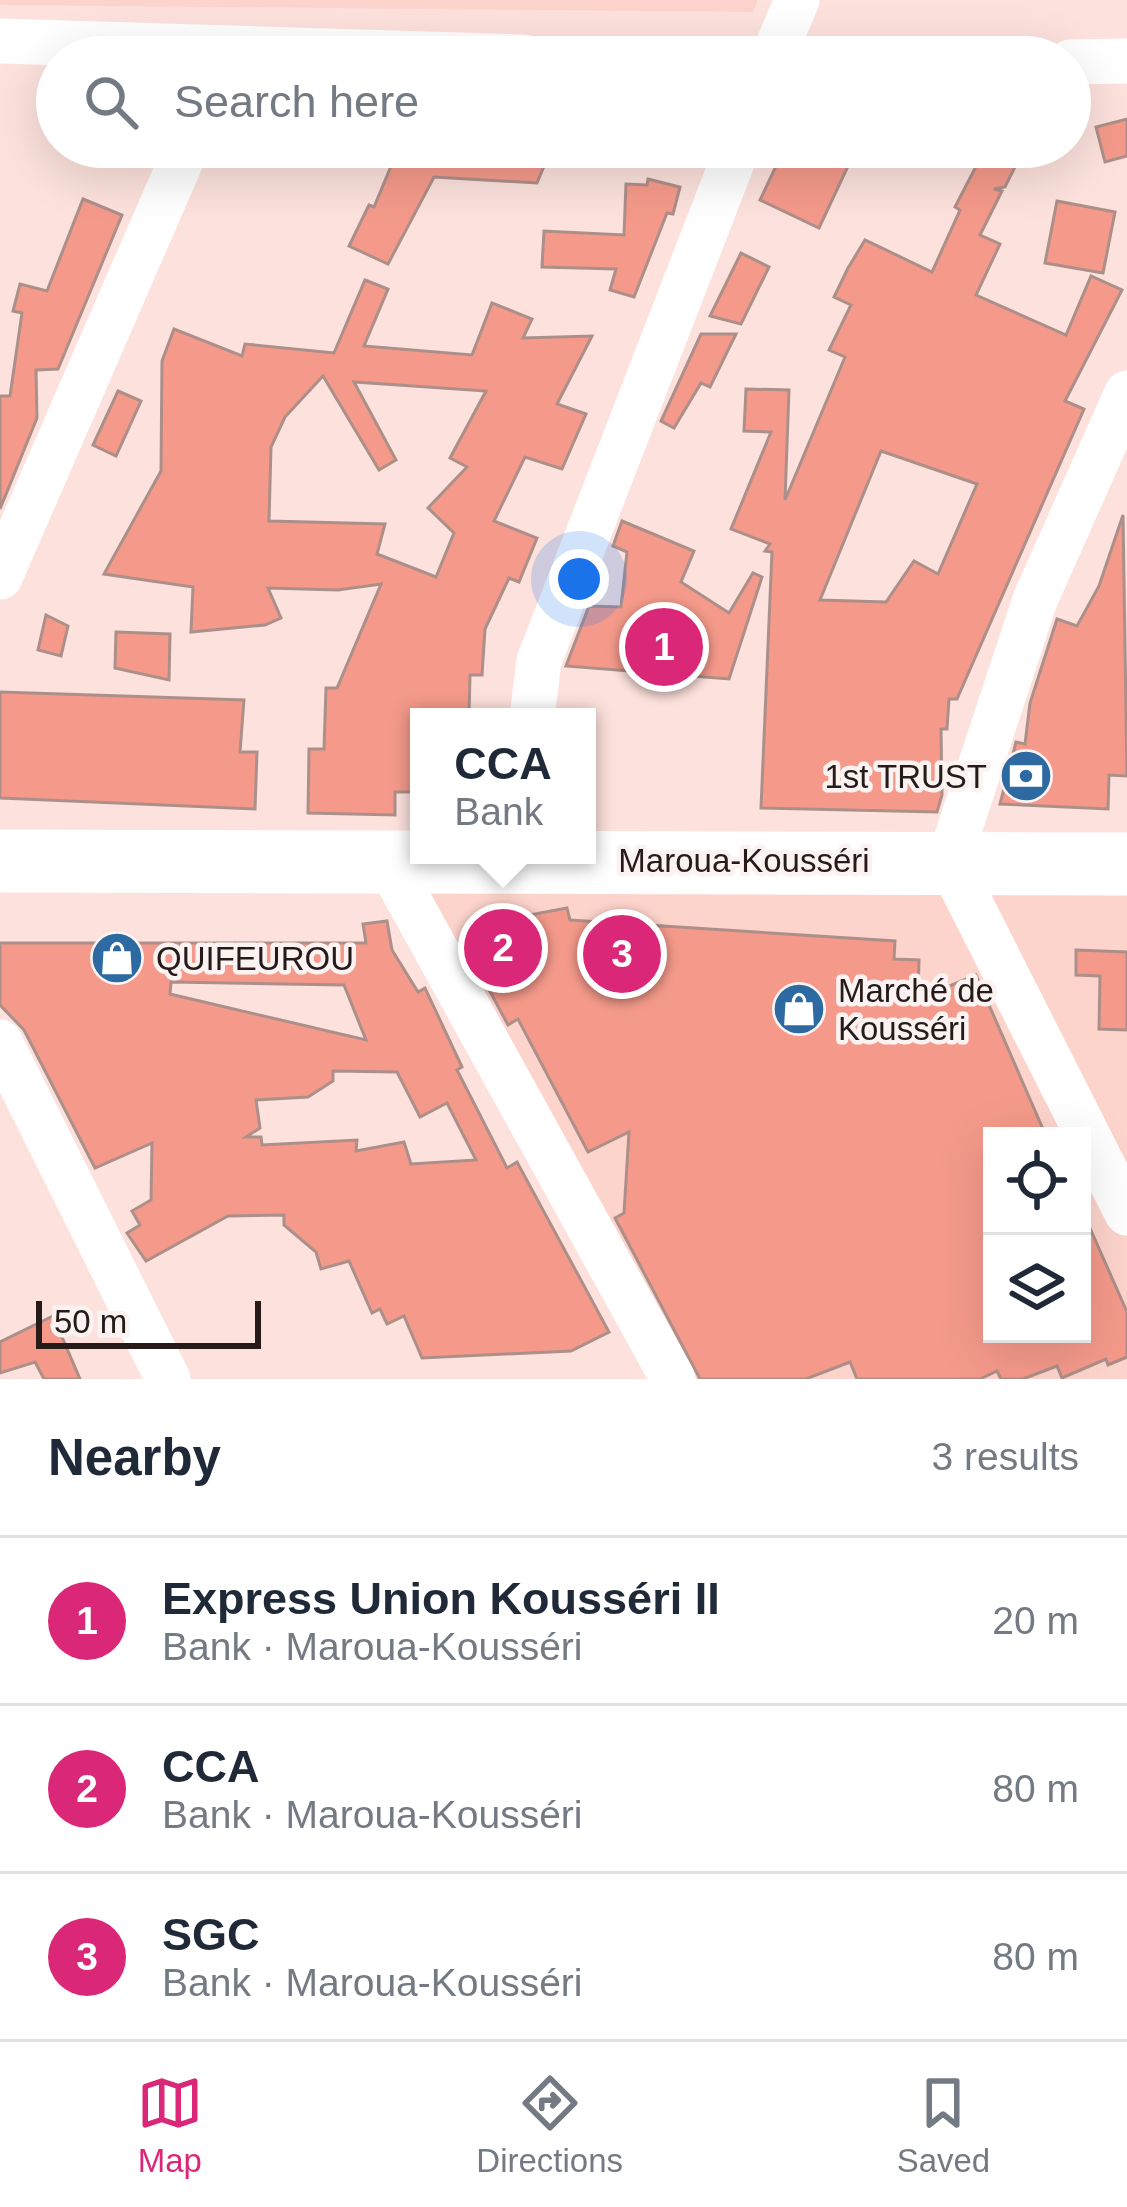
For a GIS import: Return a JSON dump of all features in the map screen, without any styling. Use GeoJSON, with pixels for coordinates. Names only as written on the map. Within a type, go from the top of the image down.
{"type":"FeatureCollection","features":[{"type":"Feature","properties":{"kind":"highway","name":"Maroua-Kousséri"},"geometry":{"type":"LineString","coordinates":[[596,858],[1127,864]]}},
{"type":"Feature","properties":{"kind":"highway","name":"Maroua-Kousséri"},"geometry":{"type":"LineString","coordinates":[[0,861],[410,859]]}},
{"type":"Feature","properties":{"kind":"street"},"geometry":{"type":"LineString","coordinates":[[782,36],[797,0]]}},
{"type":"Feature","properties":{"kind":"street"},"geometry":{"type":"LineString","coordinates":[[0,41],[36,43]]}},
{"type":"Feature","properties":{"kind":"street"},"geometry":{"type":"LineString","coordinates":[[1091,62],[1127,61]]}},
{"type":"Feature","properties":{"kind":"street"},"geometry":{"type":"LineString","coordinates":[[0,577],[178,168]]}},
{"type":"Feature","properties":{"kind":"street"},"geometry":{"type":"LineString","coordinates":[[533,708],[538,661],[730,168]]}},
{"type":"Feature","properties":{"kind":"street"},"geometry":{"type":"LineString","coordinates":[[1127,393],[1035,600],[949,861],[1127,1213]]}},
{"type":"Feature","properties":{"kind":"street"},"geometry":{"type":"LineString","coordinates":[[386,859],[674,1379]]}},
{"type":"Feature","properties":{"kind":"street"},"geometry":{"type":"LineString","coordinates":[[0,1042],[168,1379]]}},
{"type":"Feature","properties":{"kind":"shaded area"},"geometry":{"type":"Polygon","coordinates":[[[0,0],[758,0],[753,12],[0,5],[0,0]]]}},
{"type":"Feature","properties":{"kind":"shaded area","name":"Marché de Kousséri"},"geometry":{"type":"Polygon","coordinates":[[[396,871],[1127,882],[1127,1379],[674,1379],[396,871]]]}},
{"type":"Feature","properties":{"kind":"building"},"geometry":{"type":"Polygon","coordinates":[[[1127,119],[1127,156],[1105,162],[1096,127],[1127,119]]]}},
{"type":"Feature","properties":{"kind":"building"},"geometry":{"type":"Polygon","coordinates":[[[390,168],[543,168],[537,183],[434,177],[388,264],[349,246],[369,205],[374,207],[390,168]]]}},
{"type":"Feature","properties":{"kind":"building"},"geometry":{"type":"Polygon","coordinates":[[[775,168],[847,168],[819,228],[760,200],[775,168]]]}},
{"type":"Feature","properties":{"kind":"building"},"geometry":{"type":"Polygon","coordinates":[[[975,168],[1014,168],[1005,187],[994,189],[1002,191],[980,235],[1000,244],[976,295],[1066,335],[1091,276],[1122,290],[1065,401],[1084,409],[957,699],[949,699],[947,729],[941,729],[942,795],[937,812],[761,808],[772,552],[765,551],[770,544],[731,529],[771,432],[744,431],[746,389],[789,390],[785,500],[845,357],[829,350],[851,305],[834,297],[848,268],[865,240],[932,272],[960,210],[955,207],[975,168]],[[881,451],[820,600],[886,602],[914,561],[938,574],[977,484],[881,451]]]}},
{"type":"Feature","properties":{"kind":"building"},"geometry":{"type":"Polygon","coordinates":[[[648,179],[680,187],[673,214],[667,213],[634,297],[610,290],[616,269],[542,267],[544,231],[624,235],[626,184],[647,185],[648,179]]]}},
{"type":"Feature","properties":{"kind":"building"},"geometry":{"type":"Polygon","coordinates":[[[83,199],[122,215],[58,369],[36,370],[37,418],[0,509],[0,396],[10,396],[22,313],[13,311],[20,284],[47,291],[83,199]]]}},
{"type":"Feature","properties":{"kind":"building"},"geometry":{"type":"Polygon","coordinates":[[[1057,201],[1115,212],[1103,273],[1045,263],[1057,201]]]}},
{"type":"Feature","properties":{"kind":"building"},"geometry":{"type":"Polygon","coordinates":[[[741,253],[769,267],[741,324],[710,316],[741,253]]]}},
{"type":"Feature","properties":{"kind":"building"},"geometry":{"type":"Polygon","coordinates":[[[365,280],[388,289],[364,346],[472,355],[492,303],[532,319],[523,338],[592,336],[557,404],[586,414],[562,469],[525,457],[494,521],[537,538],[519,582],[509,578],[485,629],[482,675],[470,675],[469,708],[410,708],[410,792],[395,792],[395,815],[308,813],[309,749],[324,749],[326,688],[337,688],[381,584],[338,590],[268,588],[281,618],[265,625],[191,632],[193,587],[104,574],[161,471],[162,361],[174,329],[242,356],[245,344],[334,353],[365,280]],[[323,376],[285,417],[271,447],[269,521],[385,524],[377,554],[436,577],[454,533],[428,508],[467,467],[450,458],[486,391],[354,382],[396,460],[379,470],[323,376]]]}},
{"type":"Feature","properties":{"kind":"building"},"geometry":{"type":"Polygon","coordinates":[[[701,334],[736,334],[710,387],[701,383],[674,428],[661,421],[701,334]]]}},
{"type":"Feature","properties":{"kind":"building"},"geometry":{"type":"Polygon","coordinates":[[[118,391],[141,401],[116,456],[93,445],[118,391]]]}},
{"type":"Feature","properties":{"kind":"building"},"geometry":{"type":"Polygon","coordinates":[[[1123,515],[1127,776],[1109,775],[1108,809],[1000,804],[1016,742],[1025,744],[1030,703],[1057,619],[1077,626],[1099,586],[1123,515]]]}},
{"type":"Feature","properties":{"kind":"building"},"geometry":{"type":"Polygon","coordinates":[[[622,521],[694,551],[681,582],[729,613],[753,573],[762,577],[729,679],[566,666],[589,606],[621,607],[627,552],[613,546],[622,521]]]}},
{"type":"Feature","properties":{"kind":"building"},"geometry":{"type":"Polygon","coordinates":[[[46,615],[68,626],[61,656],[38,650],[46,615]]]}},
{"type":"Feature","properties":{"kind":"building"},"geometry":{"type":"Polygon","coordinates":[[[116,632],[170,634],[169,680],[115,668],[116,632]]]}},
{"type":"Feature","properties":{"kind":"building"},"geometry":{"type":"Polygon","coordinates":[[[0,692],[244,700],[240,752],[257,752],[255,809],[0,798],[0,692]]]}},
{"type":"Feature","properties":{"kind":"building","name":"Marché de Kousséri"},"geometry":{"type":"Polygon","coordinates":[[[567,908],[570,920],[895,941],[894,959],[919,960],[918,999],[976,975],[1042,1127],[983,1127],[983,1343],[1091,1343],[1091,1230],[1127,1312],[1127,1357],[1108,1365],[1106,1359],[1062,1378],[1057,1366],[1023,1379],[1001,1379],[997,1371],[980,1379],[857,1379],[850,1362],[806,1379],[700,1379],[615,1218],[624,1213],[629,1132],[588,1152],[518,1019],[508,1025],[486,984],[476,925],[567,908]]]}},
{"type":"Feature","properties":{"kind":"building"},"geometry":{"type":"Polygon","coordinates":[[[387,921],[392,950],[418,992],[425,988],[462,1067],[457,1070],[507,1168],[517,1162],[609,1332],[571,1351],[422,1358],[404,1316],[387,1324],[380,1309],[372,1313],[349,1261],[321,1269],[316,1252],[284,1225],[284,1215],[228,1216],[146,1261],[127,1233],[140,1225],[132,1211],[151,1200],[152,1143],[95,1168],[24,1030],[0,1005],[0,943],[366,943],[363,924],[387,921]],[[171,982],[170,994],[366,1040],[344,985],[171,982]],[[333,1071],[333,1081],[308,1097],[256,1100],[260,1128],[246,1137],[261,1137],[262,1145],[357,1140],[356,1151],[404,1142],[411,1164],[476,1160],[447,1103],[420,1117],[397,1072],[333,1071]]]}},
{"type":"Feature","properties":{"kind":"building"},"geometry":{"type":"Polygon","coordinates":[[[1076,950],[1127,952],[1127,1030],[1099,1029],[1100,976],[1076,975],[1076,950]]]}},
{"type":"Feature","properties":{"kind":"building"},"geometry":{"type":"Polygon","coordinates":[[[53,1316],[80,1379],[44,1379],[35,1362],[0,1373],[0,1342],[53,1316]]]}},
{"type":"Feature","properties":{"kind":"place","name":"Express Union Kousséri II"},"geometry":{"type":"Point","coordinates":[664,647]}},
{"type":"Feature","properties":{"kind":"place","name":"1st TRUST"},"geometry":{"type":"Point","coordinates":[1026,776]}},
{"type":"Feature","properties":{"kind":"place","name":"CCA"},"geometry":{"type":"Point","coordinates":[503,948]}},
{"type":"Feature","properties":{"kind":"place","name":"SGC"},"geometry":{"type":"Point","coordinates":[622,954]}},
{"type":"Feature","properties":{"kind":"place","name":"QUIFEUROU"},"geometry":{"type":"Point","coordinates":[117,958]}},
{"type":"Feature","properties":{"kind":"place","name":"Marché de Kousséri"},"geometry":{"type":"Point","coordinates":[799,1009]}}]}
